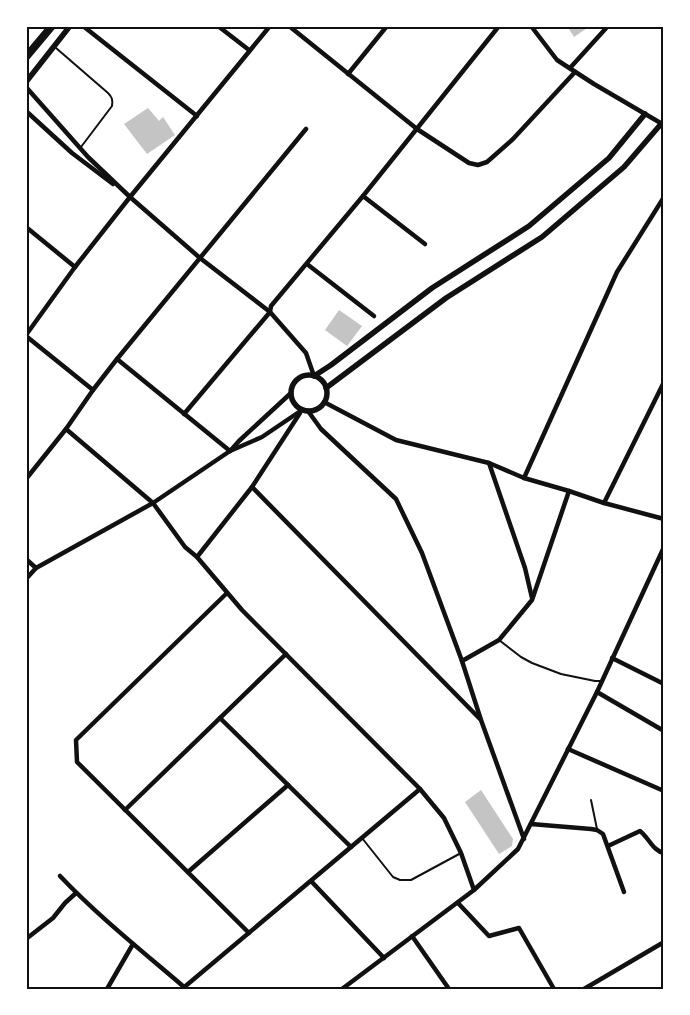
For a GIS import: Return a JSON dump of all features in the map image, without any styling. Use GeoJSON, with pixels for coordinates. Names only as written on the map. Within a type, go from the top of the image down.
{"type":"FeatureCollection","features":[{"type":"Feature","properties":{"kind":"highway"},"geometry":{"type":"LineString","coordinates":[[26,57],[52,26]]}},
{"type":"Feature","properties":{"kind":"street"},"geometry":{"type":"LineString","coordinates":[[26,82],[70,26]]}},
{"type":"Feature","properties":{"kind":"street"},"geometry":{"type":"LineString","coordinates":[[83,26],[196,116]]}},
{"type":"Feature","properties":{"kind":"street"},"geometry":{"type":"LineString","coordinates":[[218,26],[249,50]]}},
{"type":"Feature","properties":{"kind":"street"},"geometry":{"type":"LineString","coordinates":[[93,390],[26,336],[75,268],[130,197],[270,26]]}},
{"type":"Feature","properties":{"kind":"street"},"geometry":{"type":"LineString","coordinates":[[289,26],[417,129],[469,163],[478,165],[488,162],[512,139],[608,26]]}},
{"type":"Feature","properties":{"kind":"street"},"geometry":{"type":"LineString","coordinates":[[348,74],[387,26]]}},
{"type":"Feature","properties":{"kind":"street"},"geometry":{"type":"LineString","coordinates":[[184,414],[270,312],[271,306],[363,196],[499,26]]}},
{"type":"Feature","properties":{"kind":"street"},"geometry":{"type":"LineString","coordinates":[[326,388],[446,298],[542,237],[624,167],[662,124],[557,60],[531,26]]}},
{"type":"Feature","properties":{"kind":"street"},"geometry":{"type":"LineString","coordinates":[[26,87],[81,148],[130,197]]}},
{"type":"Feature","properties":{"kind":"street"},"geometry":{"type":"LineString","coordinates":[[26,111],[72,153],[130,197],[200,258],[270,312],[306,353],[314,376]]}},
{"type":"Feature","properties":{"kind":"street"},"geometry":{"type":"LineString","coordinates":[[314,376],[432,288],[529,226],[609,158],[645,114]]}},
{"type":"Feature","properties":{"kind":"street"},"geometry":{"type":"LineString","coordinates":[[26,479],[66,429],[117,359],[306,129]]}},
{"type":"Feature","properties":{"kind":"street"},"geometry":{"type":"LineString","coordinates":[[363,196],[424,244]]}},
{"type":"Feature","properties":{"kind":"street"},"geometry":{"type":"LineString","coordinates":[[524,478],[616,272],[664,197]]}},
{"type":"Feature","properties":{"kind":"street"},"geometry":{"type":"LineString","coordinates":[[26,227],[75,268]]}},
{"type":"Feature","properties":{"kind":"street"},"geometry":{"type":"LineString","coordinates":[[307,264],[374,316]]}},
{"type":"Feature","properties":{"kind":"street"},"geometry":{"type":"LineString","coordinates":[[117,359],[230,451]]}},
{"type":"Feature","properties":{"kind":"street"},"geometry":{"type":"LineString","coordinates":[[26,579],[36,568],[153,504],[230,451],[262,437],[305,410],[317,409],[324,402],[327,393],[324,383],[320,379],[309,375],[298,379],[291,393],[294,403],[305,410],[321,429],[396,498],[422,554],[462,661],[524,839]]}},
{"type":"Feature","properties":{"kind":"street"},"geometry":{"type":"LineString","coordinates":[[604,503],[664,382]]}},
{"type":"Feature","properties":{"kind":"street"},"geometry":{"type":"LineString","coordinates":[[230,451],[238,441],[291,393]]}},
{"type":"Feature","properties":{"kind":"street"},"geometry":{"type":"LineString","coordinates":[[324,402],[396,440],[489,463],[524,478],[604,503],[664,519]]}},
{"type":"Feature","properties":{"kind":"street"},"geometry":{"type":"LineString","coordinates":[[198,558],[252,487],[305,410]]}},
{"type":"Feature","properties":{"kind":"street"},"geometry":{"type":"LineString","coordinates":[[66,429],[153,504],[185,547],[198,558],[226,593],[420,789],[444,818],[460,852],[474,890]]}},
{"type":"Feature","properties":{"kind":"street"},"geometry":{"type":"LineString","coordinates":[[489,463],[525,568],[532,600]]}},
{"type":"Feature","properties":{"kind":"street"},"geometry":{"type":"LineString","coordinates":[[252,487],[481,720]]}},
{"type":"Feature","properties":{"kind":"street"},"geometry":{"type":"LineString","coordinates":[[462,661],[499,640],[532,600],[569,491]]}},
{"type":"Feature","properties":{"kind":"street"},"geometry":{"type":"LineString","coordinates":[[342,989],[458,903],[518,848],[597,692],[664,547]]}},
{"type":"Feature","properties":{"kind":"street"},"geometry":{"type":"LineString","coordinates":[[26,559],[36,568]]}},
{"type":"Feature","properties":{"kind":"street"},"geometry":{"type":"LineString","coordinates":[[226,593],[76,740],[77,762],[249,933]]}},
{"type":"Feature","properties":{"kind":"street"},"geometry":{"type":"LineString","coordinates":[[125,810],[286,654]]}},
{"type":"Feature","properties":{"kind":"street"},"geometry":{"type":"LineString","coordinates":[[612,658],[664,684]]}},
{"type":"Feature","properties":{"kind":"street"},"geometry":{"type":"LineString","coordinates":[[597,692],[664,731]]}},
{"type":"Feature","properties":{"kind":"street"},"geometry":{"type":"LineString","coordinates":[[220,718],[351,847]]}},
{"type":"Feature","properties":{"kind":"street"},"geometry":{"type":"LineString","coordinates":[[568,749],[664,791]]}},
{"type":"Feature","properties":{"kind":"street"},"geometry":{"type":"LineString","coordinates":[[188,872],[288,786]]}},
{"type":"Feature","properties":{"kind":"street"},"geometry":{"type":"LineString","coordinates":[[60,876],[76,893],[183,988],[420,789]]}},
{"type":"Feature","properties":{"kind":"street"},"geometry":{"type":"LineString","coordinates":[[531,824],[597,830],[603,834],[624,892]]}},
{"type":"Feature","properties":{"kind":"street"},"geometry":{"type":"LineString","coordinates":[[608,846],[640,831],[658,852],[664,853]]}},
{"type":"Feature","properties":{"kind":"street"},"geometry":{"type":"LineString","coordinates":[[311,881],[384,958]]}},
{"type":"Feature","properties":{"kind":"street"},"geometry":{"type":"LineString","coordinates":[[26,939],[53,918],[76,893]]}},
{"type":"Feature","properties":{"kind":"street"},"geometry":{"type":"LineString","coordinates":[[458,903],[489,936],[519,928],[554,989]]}},
{"type":"Feature","properties":{"kind":"street"},"geometry":{"type":"LineString","coordinates":[[412,936],[448,989]]}},
{"type":"Feature","properties":{"kind":"street"},"geometry":{"type":"LineString","coordinates":[[584,989],[664,942]]}},
{"type":"Feature","properties":{"kind":"street"},"geometry":{"type":"LineString","coordinates":[[107,989],[133,944]]}},
{"type":"Feature","properties":{"kind":"street"},"geometry":{"type":"LineString","coordinates":[[593,984],[597,989]]}},
{"type":"Feature","properties":{"kind":"lane"},"geometry":{"type":"LineString","coordinates":[[54,46],[112,97],[112,106],[81,148]]}},
{"type":"Feature","properties":{"kind":"lane"},"geometry":{"type":"LineString","coordinates":[[499,640],[532,664],[561,674],[602,681]]}},
{"type":"Feature","properties":{"kind":"lane"},"geometry":{"type":"LineString","coordinates":[[591,800],[597,830]]}},
{"type":"Feature","properties":{"kind":"lane"},"geometry":{"type":"LineString","coordinates":[[362,838],[393,877],[400,880],[411,880],[460,852]]}},
{"type":"Feature","properties":{"kind":"building"},"geometry":{"type":"Polygon","coordinates":[[[567,26],[590,26],[574,37],[567,26]]]}},
{"type":"Feature","properties":{"kind":"building"},"geometry":{"type":"Polygon","coordinates":[[[148,108],[159,121],[163,117],[175,135],[147,154],[124,124],[148,108]]]}},
{"type":"Feature","properties":{"kind":"building"},"geometry":{"type":"Polygon","coordinates":[[[339,310],[362,326],[347,346],[325,330],[339,310]]]}},
{"type":"Feature","properties":{"kind":"building"},"geometry":{"type":"Polygon","coordinates":[[[481,790],[513,839],[512,846],[499,854],[465,802],[481,790]]]}}]}
